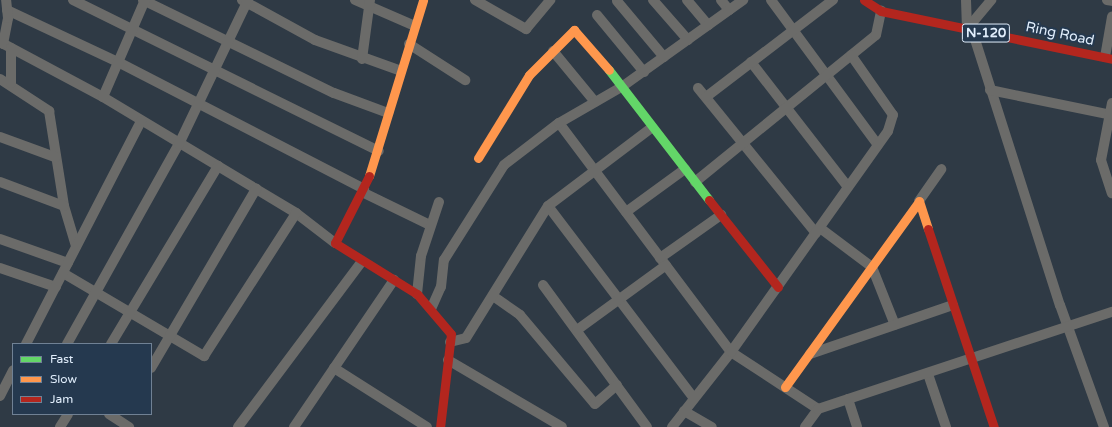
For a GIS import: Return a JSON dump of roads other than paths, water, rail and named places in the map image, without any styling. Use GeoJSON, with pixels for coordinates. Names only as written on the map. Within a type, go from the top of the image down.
{"type":"FeatureCollection","features":[{"type":"Feature","properties":{"kind":"main road"},"geometry":{"type":"LineString","coordinates":[[423,0],[388,113],[378,151],[363,190],[335,243],[417,294],[431,308],[451,334],[440,427]]}},
{"type":"Feature","properties":{"kind":"main road","name":"Ring Road"},"geometry":{"type":"LineString","coordinates":[[864,0],[880,11],[1108,58]]}},
{"type":"Feature","properties":{"kind":"main road"},"geometry":{"type":"LineString","coordinates":[[478,158],[523,85],[574,30],[623,86],[651,128],[778,287]]}},
{"type":"Feature","properties":{"kind":"main road"},"geometry":{"type":"LineString","coordinates":[[786,387],[919,202]]}},
{"type":"Feature","properties":{"kind":"main road"},"geometry":{"type":"LineString","coordinates":[[919,202],[994,427]]}},
{"type":"Feature","properties":{"kind":"street"},"geometry":{"type":"LineString","coordinates":[[72,0],[213,72],[378,151]]}},
{"type":"Feature","properties":{"kind":"street"},"geometry":{"type":"LineString","coordinates":[[103,97],[144,0],[334,93],[388,113]]}},
{"type":"Feature","properties":{"kind":"street"},"geometry":{"type":"LineString","coordinates":[[356,0],[369,3],[415,26]]}},
{"type":"Feature","properties":{"kind":"street"},"geometry":{"type":"LineString","coordinates":[[475,0],[526,29],[550,0]]}},
{"type":"Feature","properties":{"kind":"street"},"geometry":{"type":"LineString","coordinates":[[653,0],[688,40]]}},
{"type":"Feature","properties":{"kind":"street"},"geometry":{"type":"LineString","coordinates":[[687,0],[708,25]]}},
{"type":"Feature","properties":{"kind":"street"},"geometry":{"type":"LineString","coordinates":[[721,0],[730,10]]}},
{"type":"Feature","properties":{"kind":"street"},"geometry":{"type":"LineString","coordinates":[[431,308],[441,287],[444,260],[504,165],[559,123],[623,86],[644,72],[743,0]]}},
{"type":"Feature","properties":{"kind":"street"},"geometry":{"type":"LineString","coordinates":[[771,0],[825,76],[878,145]]}},
{"type":"Feature","properties":{"kind":"street"},"geometry":{"type":"LineString","coordinates":[[706,96],[833,0]]}},
{"type":"Feature","properties":{"kind":"street"},"geometry":{"type":"LineString","coordinates":[[966,0],[969,29],[1068,327],[1104,427]]}},
{"type":"Feature","properties":{"kind":"street"},"geometry":{"type":"LineString","coordinates":[[969,29],[991,0]]}},
{"type":"Feature","properties":{"kind":"street"},"geometry":{"type":"LineString","coordinates":[[1107,0],[1112,1]]}},
{"type":"Feature","properties":{"kind":"street"},"geometry":{"type":"LineString","coordinates":[[68,343],[179,144],[246,1],[315,40],[401,71]]}},
{"type":"Feature","properties":{"kind":"street"},"geometry":{"type":"LineString","coordinates":[[617,1],[664,56]]}},
{"type":"Feature","properties":{"kind":"street"},"geometry":{"type":"LineString","coordinates":[[362,58],[369,3]]}},
{"type":"Feature","properties":{"kind":"street"},"geometry":{"type":"LineString","coordinates":[[11,83],[5,45],[6,5],[118,62],[197,106],[430,224]]}},
{"type":"Feature","properties":{"kind":"street"},"geometry":{"type":"LineString","coordinates":[[695,182],[876,35],[880,11]]}},
{"type":"Feature","properties":{"kind":"street"},"geometry":{"type":"LineString","coordinates":[[597,15],[644,72]]}},
{"type":"Feature","properties":{"kind":"street"},"geometry":{"type":"LineString","coordinates":[[1108,58],[1112,16]]}},
{"type":"Feature","properties":{"kind":"street"},"geometry":{"type":"LineString","coordinates":[[410,44],[465,80]]}},
{"type":"Feature","properties":{"kind":"street"},"geometry":{"type":"LineString","coordinates":[[5,45],[103,97],[296,213],[335,243]]}},
{"type":"Feature","properties":{"kind":"street"},"geometry":{"type":"LineString","coordinates":[[553,51],[595,102]]}},
{"type":"Feature","properties":{"kind":"street"},"geometry":{"type":"LineString","coordinates":[[672,427],[693,397],[731,352],[888,131],[893,115],[851,55]]}},
{"type":"Feature","properties":{"kind":"street"},"geometry":{"type":"LineString","coordinates":[[751,62],[848,187]]}},
{"type":"Feature","properties":{"kind":"street"},"geometry":{"type":"LineString","coordinates":[[0,79],[11,83],[46,106],[64,206],[76,246]]}},
{"type":"Feature","properties":{"kind":"street"},"geometry":{"type":"LineString","coordinates":[[698,88],[818,230],[872,267],[895,325]]}},
{"type":"Feature","properties":{"kind":"street"},"geometry":{"type":"LineString","coordinates":[[990,90],[1111,115]]}},
{"type":"Feature","properties":{"kind":"street"},"geometry":{"type":"LineString","coordinates":[[1112,104],[1101,160],[1112,193]]}},
{"type":"Feature","properties":{"kind":"street"},"geometry":{"type":"LineString","coordinates":[[27,343],[141,121]]}},
{"type":"Feature","properties":{"kind":"street"},"geometry":{"type":"LineString","coordinates":[[559,123],[731,352],[818,408]]}},
{"type":"Feature","properties":{"kind":"street"},"geometry":{"type":"LineString","coordinates":[[450,342],[466,338],[548,206],[651,128]]}},
{"type":"Feature","properties":{"kind":"street"},"geometry":{"type":"LineString","coordinates":[[0,137],[55,156]]}},
{"type":"Feature","properties":{"kind":"street"},"geometry":{"type":"LineString","coordinates":[[112,343],[218,166]]}},
{"type":"Feature","properties":{"kind":"street"},"geometry":{"type":"LineString","coordinates":[[626,212],[685,169]]}},
{"type":"Feature","properties":{"kind":"street"},"geometry":{"type":"LineString","coordinates":[[919,202],[941,169]]}},
{"type":"Feature","properties":{"kind":"street"},"geometry":{"type":"LineString","coordinates":[[0,182],[64,206]]}},
{"type":"Feature","properties":{"kind":"street"},"geometry":{"type":"LineString","coordinates":[[152,366],[256,189]]}},
{"type":"Feature","properties":{"kind":"street"},"geometry":{"type":"LineString","coordinates":[[417,294],[421,256],[430,224],[439,202]]}},
{"type":"Feature","properties":{"kind":"street"},"geometry":{"type":"LineString","coordinates":[[548,206],[693,397]]}},
{"type":"Feature","properties":{"kind":"street"},"geometry":{"type":"LineString","coordinates":[[63,273],[169,337],[204,356],[296,213]]}},
{"type":"Feature","properties":{"kind":"street"},"geometry":{"type":"LineString","coordinates":[[577,330],[618,299],[721,215]]}},
{"type":"Feature","properties":{"kind":"street"},"geometry":{"type":"LineString","coordinates":[[0,239],[68,262]]}},
{"type":"Feature","properties":{"kind":"street"},"geometry":{"type":"LineString","coordinates":[[238,427],[362,261]]}},
{"type":"Feature","properties":{"kind":"street"},"geometry":{"type":"LineString","coordinates":[[0,268],[56,287]]}},
{"type":"Feature","properties":{"kind":"street"},"geometry":{"type":"LineString","coordinates":[[294,427],[394,280]]}},
{"type":"Feature","properties":{"kind":"street"},"geometry":{"type":"LineString","coordinates":[[543,285],[647,427]]}},
{"type":"Feature","properties":{"kind":"street"},"geometry":{"type":"LineString","coordinates":[[493,296],[520,315],[595,404],[617,386]]}},
{"type":"Feature","properties":{"kind":"street"},"geometry":{"type":"LineString","coordinates":[[810,354],[953,305]]}},
{"type":"Feature","properties":{"kind":"street"},"geometry":{"type":"LineString","coordinates":[[805,427],[818,408],[971,360],[1112,312]]}},
{"type":"Feature","properties":{"kind":"street"},"geometry":{"type":"LineString","coordinates":[[448,360],[562,427]]}},
{"type":"Feature","properties":{"kind":"street"},"geometry":{"type":"LineString","coordinates":[[334,368],[427,427]]}},
{"type":"Feature","properties":{"kind":"street"},"geometry":{"type":"LineString","coordinates":[[0,396],[12,372]]}},
{"type":"Feature","properties":{"kind":"street"},"geometry":{"type":"LineString","coordinates":[[928,374],[946,427]]}},
{"type":"Feature","properties":{"kind":"street"},"geometry":{"type":"LineString","coordinates":[[848,399],[857,427]]}},
{"type":"Feature","properties":{"kind":"street"},"geometry":{"type":"LineString","coordinates":[[684,411],[712,427]]}},
{"type":"Feature","properties":{"kind":"street"},"geometry":{"type":"LineString","coordinates":[[60,427],[67,415]]}},
{"type":"Feature","properties":{"kind":"street"},"geometry":{"type":"LineString","coordinates":[[112,415],[122,418],[129,427]]}}]}
